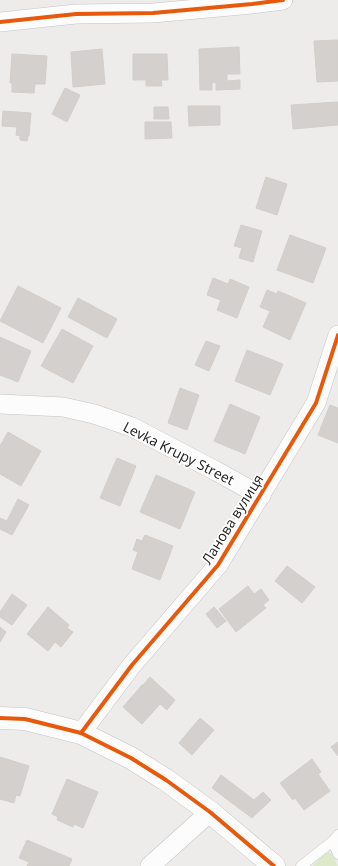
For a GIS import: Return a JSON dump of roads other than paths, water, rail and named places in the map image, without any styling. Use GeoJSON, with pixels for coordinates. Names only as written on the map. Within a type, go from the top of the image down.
{"type":"FeatureCollection","features":[{"type":"Feature","properties":{"kind":"street"},"geometry":{"type":"LineString","coordinates":[[0,22],[76,14],[153,13],[283,0]]}},
{"type":"Feature","properties":{"kind":"street","name":"Ланова вулиця"},"geometry":{"type":"LineString","coordinates":[[80,733],[132,665],[218,565],[316,403],[338,335]]}},
{"type":"Feature","properties":{"kind":"street","name":"Levka Krupy Street"},"geometry":{"type":"LineString","coordinates":[[0,404],[63,407],[94,414],[132,427],[261,496]]}},
{"type":"Feature","properties":{"kind":"street"},"geometry":{"type":"LineString","coordinates":[[0,718],[25,719],[80,733],[131,758],[166,780],[210,812],[274,866]]}},
{"type":"Feature","properties":{"kind":"street"},"geometry":{"type":"LineString","coordinates":[[150,866],[210,812]]}},
{"type":"Feature","properties":{"kind":"lane"},"geometry":{"type":"LineString","coordinates":[[336,838],[338,854]]}},
{"type":"Feature","properties":{"kind":"lane"},"geometry":{"type":"LineString","coordinates":[[301,866],[336,838]]}}]}
